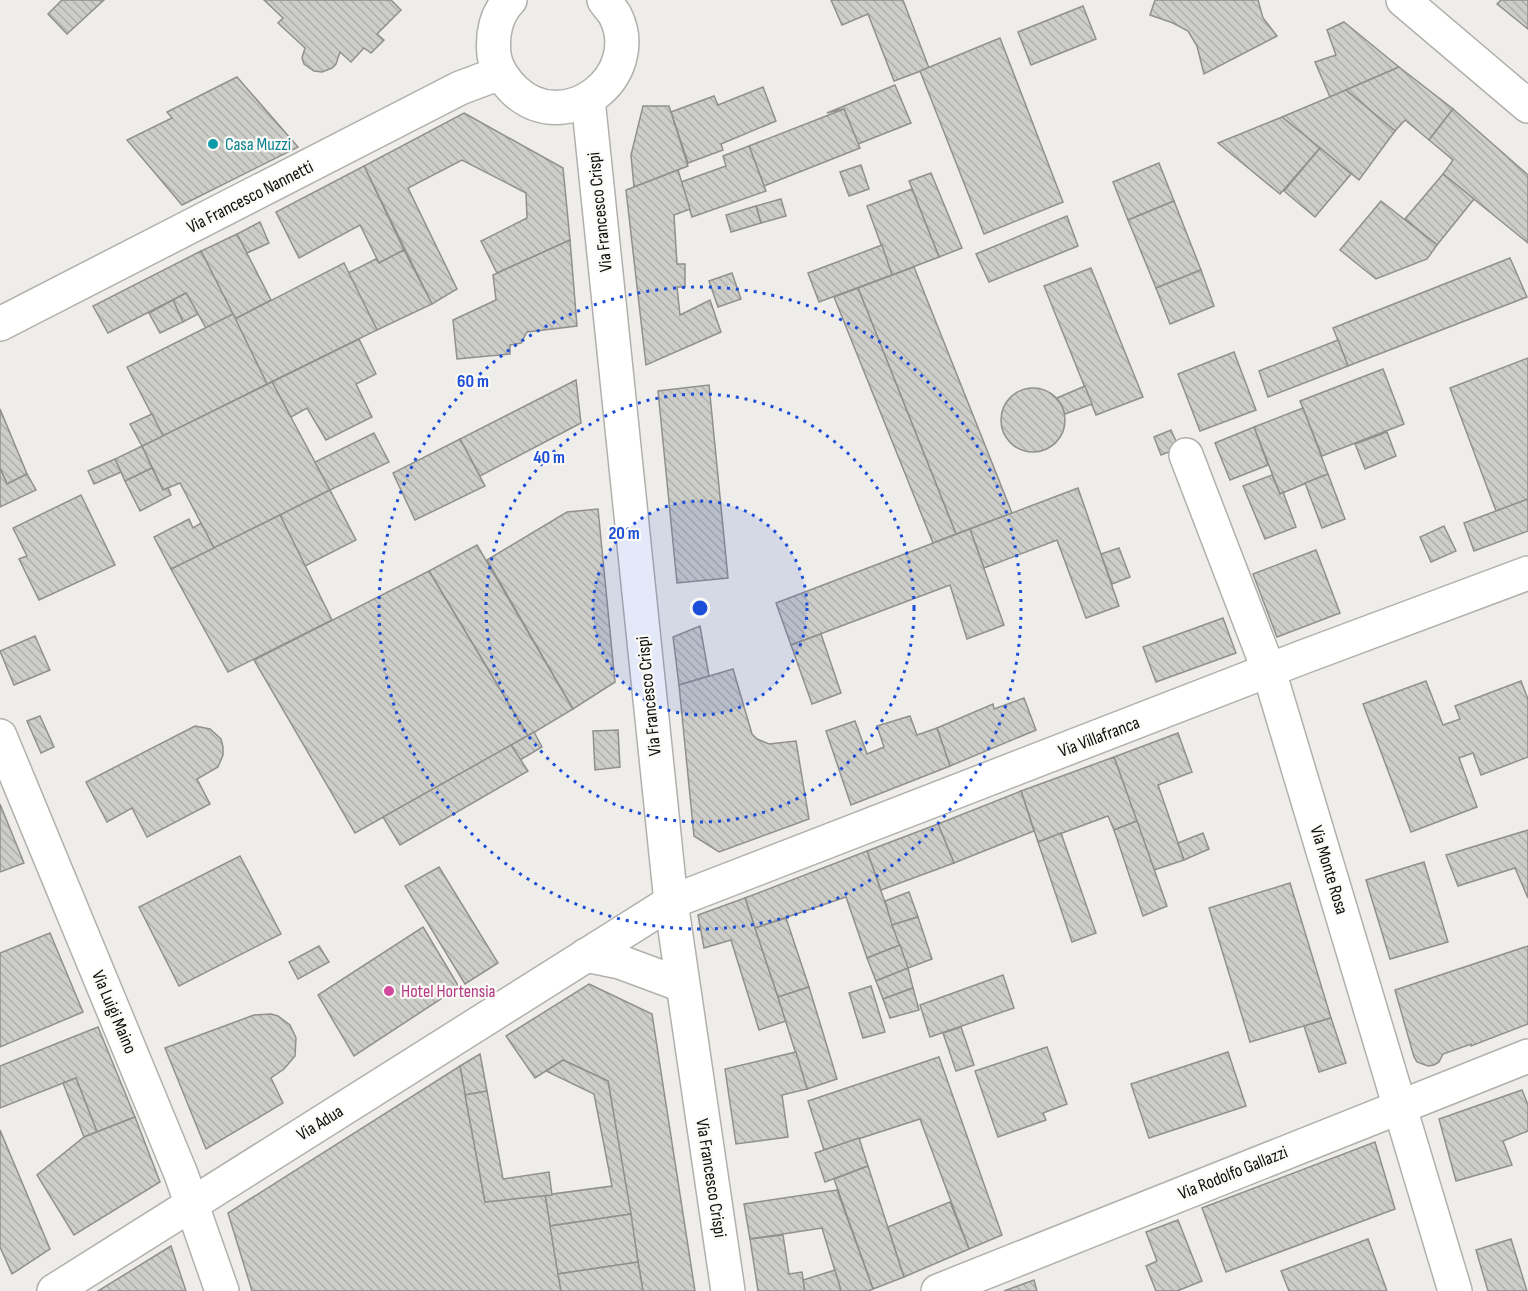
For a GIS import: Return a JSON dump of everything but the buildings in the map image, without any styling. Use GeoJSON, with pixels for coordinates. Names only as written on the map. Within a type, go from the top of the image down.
{"type":"FeatureCollection","features":[{"type":"Feature","properties":{"kind":"street"},"geometry":{"type":"LineString","coordinates":[[510,0],[503,8],[492,39],[495,62],[500,72],[505,81],[521,97],[542,106],[564,107],[578,105],[597,94],[612,77],[620,56],[621,34],[615,15],[604,0]]}},
{"type":"Feature","properties":{"kind":"street"},"geometry":{"type":"LineString","coordinates":[[1402,0],[1528,106]]}},
{"type":"Feature","properties":{"kind":"street","name":"Via Francesco Nannetti"},"geometry":{"type":"LineString","coordinates":[[0,324],[460,88],[500,72]]}},
{"type":"Feature","properties":{"kind":"street","name":"Via Francesco Crispi"},"geometry":{"type":"LineString","coordinates":[[588,99],[671,902],[728,1291]]}},
{"type":"Feature","properties":{"kind":"street","name":"Via Monte Rosa"},"geometry":{"type":"LineString","coordinates":[[1186,455],[1269,671],[1455,1291]]}},
{"type":"Feature","properties":{"kind":"street","name":"Via Villafranca"},"geometry":{"type":"LineString","coordinates":[[671,902],[1528,573]]}},
{"type":"Feature","properties":{"kind":"street","name":"Via Luigi Maino"},"geometry":{"type":"LineString","coordinates":[[0,736],[192,1204],[222,1291]]}},
{"type":"Feature","properties":{"kind":"street","name":"Via Adua"},"geometry":{"type":"LineString","coordinates":[[54,1291],[671,902]]}},
{"type":"Feature","properties":{"kind":"street"},"geometry":{"type":"LineString","coordinates":[[586,955],[620,962],[682,985]]}},
{"type":"Feature","properties":{"kind":"street","name":"Via Rodolfo Gallazzi"},"geometry":{"type":"LineString","coordinates":[[938,1291],[1528,1056]]}},
{"type":"Feature","properties":{"kind":"place","name":"Casa Muzzi"},"geometry":{"type":"Point","coordinates":[213,144]}},
{"type":"Feature","properties":{"kind":"place","name":"Hotel Hortensia"},"geometry":{"type":"Point","coordinates":[389,991]}}]}
